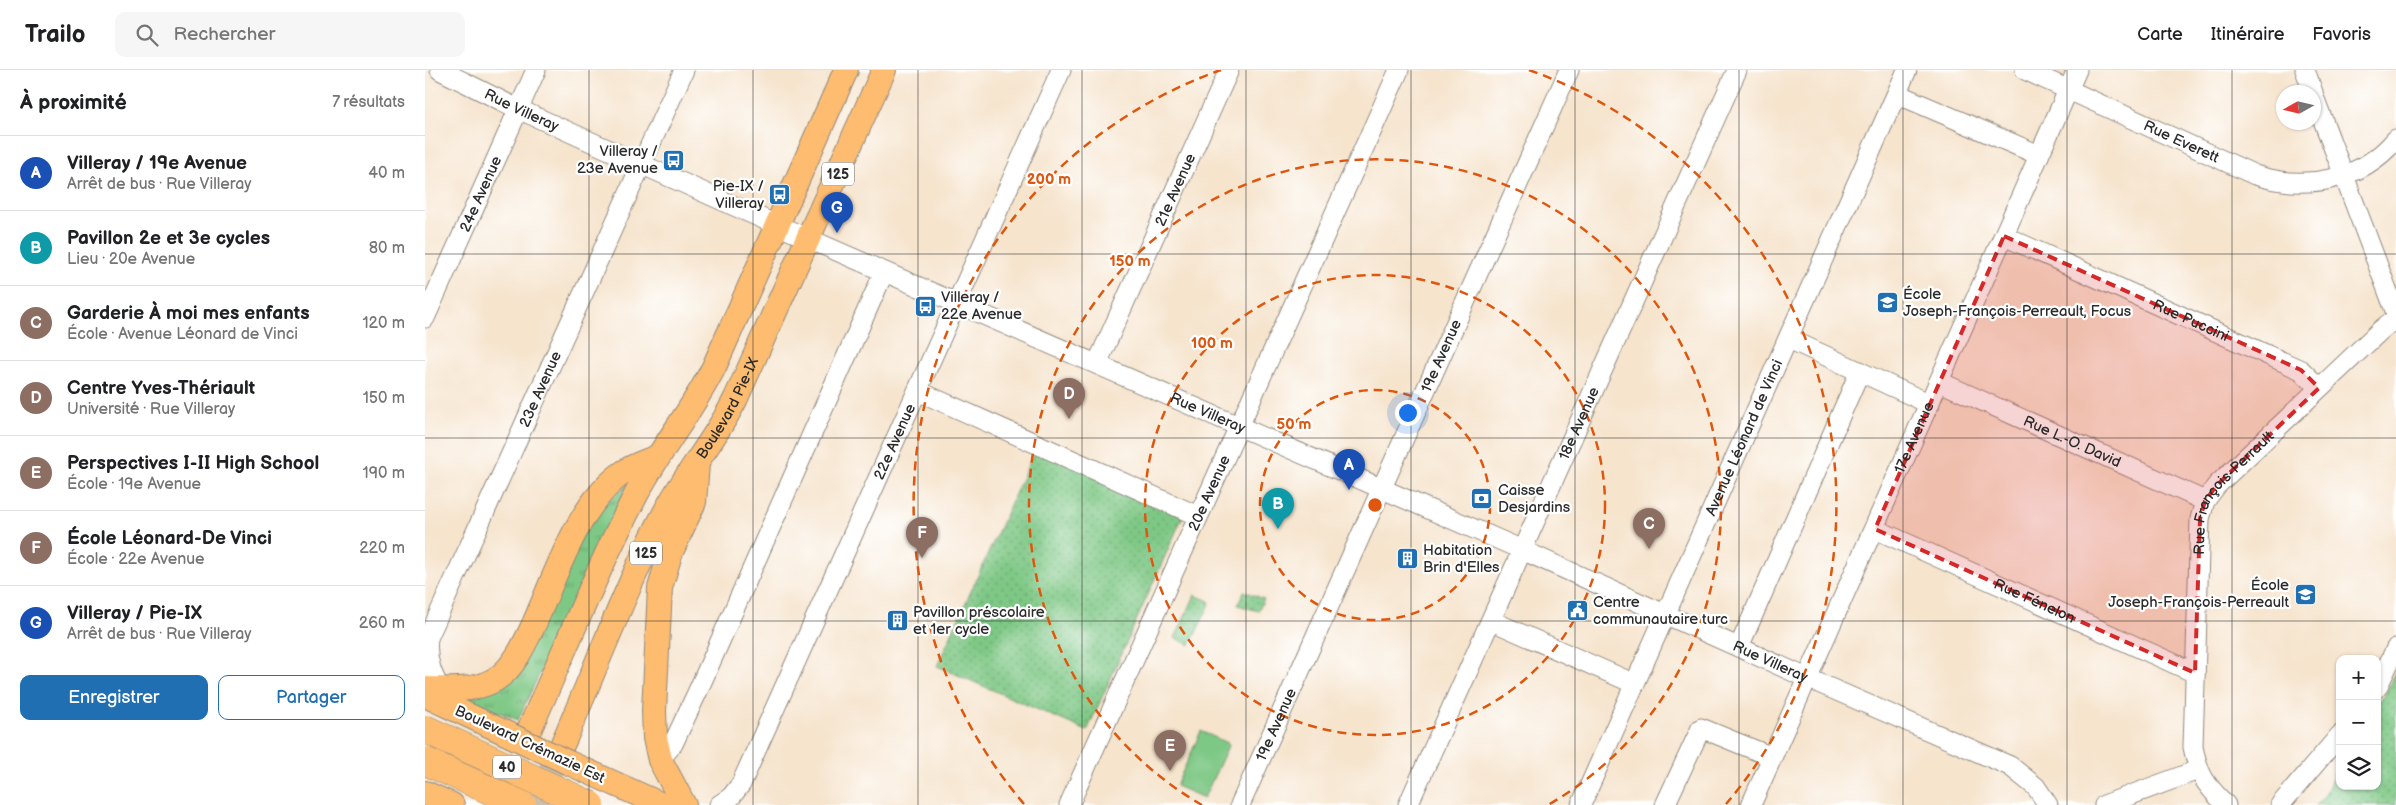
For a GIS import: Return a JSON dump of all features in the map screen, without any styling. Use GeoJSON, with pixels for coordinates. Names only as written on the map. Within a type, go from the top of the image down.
{"type":"FeatureCollection","features":[{"type":"Feature","properties":{"kind":"highway","name":"40"},"geometry":{"type":"LineString","coordinates":[[425,730],[590,805]]}},
{"type":"Feature","properties":{"kind":"highway","name":"40"},"geometry":{"type":"LineString","coordinates":[[425,760],[522,805]]}},
{"type":"Feature","properties":{"kind":"main road","name":"Boulevard Pie-IX"},"geometry":{"type":"LineString","coordinates":[[520,732],[626,516],[659,456],[703,389],[846,70]]}},
{"type":"Feature","properties":{"kind":"main road","name":"Boulevard Pie-IX"},"geometry":{"type":"LineString","coordinates":[[566,753],[660,524],[698,459],[729,412],[884,70]]}},
{"type":"Feature","properties":{"kind":"main road"},"geometry":{"type":"LineString","coordinates":[[436,695],[487,683],[496,679],[508,668],[529,636],[575,533],[587,513],[602,493],[625,472],[659,456]]}},
{"type":"Feature","properties":{"kind":"main road"},"geometry":{"type":"LineString","coordinates":[[684,805],[660,760],[655,738],[654,710],[660,588],[670,554],[694,502],[698,459]]}},
{"type":"Feature","properties":{"kind":"main road","name":"Boulevard Crémazie Est"},"geometry":{"type":"LineString","coordinates":[[436,695],[566,753],[662,805]]}},
{"type":"Feature","properties":{"kind":"main road"},"geometry":{"type":"LineString","coordinates":[[425,793],[452,805]]}},
{"type":"Feature","properties":{"kind":"street","name":"Rue Villeray"},"geometry":{"type":"LineString","coordinates":[[440,70],[518,109],[777,225],[1523,550],[1807,678],[2011,766],[2036,786],[2048,805]]}},
{"type":"Feature","properties":{"kind":"street","name":"24e Avenue"},"geometry":{"type":"LineString","coordinates":[[425,318],[536,70]]}},
{"type":"Feature","properties":{"kind":"street","name":"23e Avenue"},"geometry":{"type":"LineString","coordinates":[[436,695],[426,657],[428,638],[683,70]]}},
{"type":"Feature","properties":{"kind":"street","name":"22e Avenue"},"geometry":{"type":"LineString","coordinates":[[719,805],[731,797],[741,784],[1061,70]]}},
{"type":"Feature","properties":{"kind":"street","name":"21e Avenue"},"geometry":{"type":"LineString","coordinates":[[1097,364],[1229,70]]}},
{"type":"Feature","properties":{"kind":"street","name":"20e Avenue"},"geometry":{"type":"LineString","coordinates":[[1069,805],[1399,70]]}},
{"type":"Feature","properties":{"kind":"street","name":"19e Avenue"},"geometry":{"type":"LineString","coordinates":[[1240,805],[1569,70]]}},
{"type":"Feature","properties":{"kind":"street","name":"18e Avenue"},"geometry":{"type":"LineString","coordinates":[[1408,805],[1737,70]]}},
{"type":"Feature","properties":{"kind":"street","name":"Avenue Léonard de Vinci"},"geometry":{"type":"LineString","coordinates":[[1581,805],[1907,70]]}},
{"type":"Feature","properties":{"kind":"street","name":"Rue Everett"},"geometry":{"type":"LineString","coordinates":[[2025,70],[2255,175],[2274,181],[2321,182],[2377,158],[2396,139]]}},
{"type":"Feature","properties":{"kind":"street","name":"17e Avenue"},"geometry":{"type":"LineString","coordinates":[[1751,805],[2077,70]]}},
{"type":"Feature","properties":{"kind":"street"},"geometry":{"type":"LineString","coordinates":[[2305,70],[2310,85]]}},
{"type":"Feature","properties":{"kind":"street"},"geometry":{"type":"LineString","coordinates":[[1897,94],[2039,156]]}},
{"type":"Feature","properties":{"kind":"street"},"geometry":{"type":"LineString","coordinates":[[2321,115],[2396,313]]}},
{"type":"Feature","properties":{"kind":"street","name":"Rue Puccini"},"geometry":{"type":"LineString","coordinates":[[2003,236],[2301,370],[2319,388]]}},
{"type":"Feature","properties":{"kind":"street"},"geometry":{"type":"LineString","coordinates":[[660,760],[673,744],[697,693],[885,272]]}},
{"type":"Feature","properties":{"kind":"street","name":"Rue François-Perrault"},"geometry":{"type":"LineString","coordinates":[[2226,805],[2210,789],[2198,770],[2193,747],[2200,519],[2205,501],[2217,484],[2396,318]]}},
{"type":"Feature","properties":{"kind":"street"},"geometry":{"type":"LineString","coordinates":[[1789,339],[1930,404]]}},
{"type":"Feature","properties":{"kind":"street"},"geometry":{"type":"LineString","coordinates":[[1739,647],[1860,371]]}},
{"type":"Feature","properties":{"kind":"street","name":"Rue L.-O. David"},"geometry":{"type":"LineString","coordinates":[[1940,382],[2205,501]]}},
{"type":"Feature","properties":{"kind":"street"},"geometry":{"type":"LineString","coordinates":[[917,391],[1198,516]]}},
{"type":"Feature","properties":{"kind":"street","name":"Rue Fénelon"},"geometry":{"type":"LineString","coordinates":[[1875,529],[2195,673]]}},
{"type":"Feature","properties":{"kind":"street"},"geometry":{"type":"LineString","coordinates":[[1491,621],[1635,684]]}},
{"type":"Feature","properties":{"kind":"street"},"geometry":{"type":"LineString","coordinates":[[2381,680],[2396,648]]}},
{"type":"Feature","properties":{"kind":"street"},"geometry":{"type":"LineString","coordinates":[[1665,805],[1701,728],[1772,757]]}},
{"type":"Feature","properties":{"kind":"street"},"geometry":{"type":"LineString","coordinates":[[2280,805],[2336,740]]}},
{"type":"Feature","properties":{"kind":"street"},"geometry":{"type":"LineString","coordinates":[[2104,805],[2198,770]]}},
{"type":"Feature","properties":{"kind":"highlighted area"},"geometry":{"type":"Polygon","coordinates":[[[2004,236],[2301,370],[2319,388],[2217,485],[2205,501],[2200,519],[2195,673],[1875,529],[2004,236]]]}},
{"type":"Feature","properties":{"kind":"green space"},"geometry":{"type":"Polygon","coordinates":[[[1035,450],[1183,516],[1087,731],[937,666],[1035,450]]]}},
{"type":"Feature","properties":{"kind":"green space"},"geometry":{"type":"Polygon","coordinates":[[[628,484],[518,720],[468,700],[470,697],[480,695],[600,508],[628,484]]]}},
{"type":"Feature","properties":{"kind":"green space"},"geometry":{"type":"Polygon","coordinates":[[[1244,591],[1264,599],[1258,611],[1238,605],[1244,591]]]}},
{"type":"Feature","properties":{"kind":"green space"},"geometry":{"type":"Polygon","coordinates":[[[1195,595],[1209,601],[1210,604],[1190,645],[1175,638],[1195,595]]]}},
{"type":"Feature","properties":{"kind":"green space"},"geometry":{"type":"Polygon","coordinates":[[[2396,669],[2396,805],[2315,805],[2324,796],[2336,770],[2336,790],[2381,790],[2381,699],[2386,693],[2396,669]]]}},
{"type":"Feature","properties":{"kind":"green space"},"geometry":{"type":"Polygon","coordinates":[[[1201,731],[1229,744],[1204,798],[1176,786],[1201,731]]]}},
{"type":"Feature","properties":{"kind":"tunnel"},"geometry":{"type":"LineString","coordinates":[[535,805],[563,743]]}},
{"type":"Feature","properties":{"kind":"place","name":"Villeray / 23e Avenue"},"geometry":{"type":"Point","coordinates":[674,160]}},
{"type":"Feature","properties":{"kind":"place","name":"Pie-IX / Villeray"},"geometry":{"type":"Point","coordinates":[780,195]}},
{"type":"Feature","properties":{"kind":"place","name":"Villeray / Pie-IX"},"geometry":{"type":"Point","coordinates":[837,233]}},
{"type":"Feature","properties":{"kind":"place","name":"École Joseph-François-Perreault, Focus"},"geometry":{"type":"Point","coordinates":[1887,303]}},
{"type":"Feature","properties":{"kind":"place","name":"Villeray / 22e Avenue"},"geometry":{"type":"Point","coordinates":[925,306]}},
{"type":"Feature","properties":{"kind":"place","name":"Centre Yves-Thériault"},"geometry":{"type":"Point","coordinates":[1069,419]}},
{"type":"Feature","properties":{"kind":"place","name":"Villeray / 19e Avenue"},"geometry":{"type":"Point","coordinates":[1349,490]}},
{"type":"Feature","properties":{"kind":"place","name":"Caisse Desjardins"},"geometry":{"type":"Point","coordinates":[1482,499]}},
{"type":"Feature","properties":{"kind":"place","name":"Pavillon 2e et 3e cycles"},"geometry":{"type":"Point","coordinates":[1278,529]}},
{"type":"Feature","properties":{"kind":"place","name":"Garderie À moi mes enfants"},"geometry":{"type":"Point","coordinates":[1649,549]}},
{"type":"Feature","properties":{"kind":"place","name":"École Léonard-De Vinci"},"geometry":{"type":"Point","coordinates":[922,558]}},
{"type":"Feature","properties":{"kind":"place","name":"Habitation Brin d'Elles"},"geometry":{"type":"Point","coordinates":[1407,559]}},
{"type":"Feature","properties":{"kind":"place","name":"École Joseph-François-Perreault"},"geometry":{"type":"Point","coordinates":[2305,594]}},
{"type":"Feature","properties":{"kind":"place","name":"Centre communautaire turc"},"geometry":{"type":"Point","coordinates":[1577,611]}},
{"type":"Feature","properties":{"kind":"place","name":"Pavillon préscolaire et 1er cycle"},"geometry":{"type":"Point","coordinates":[897,621]}},
{"type":"Feature","properties":{"kind":"place","name":"Perspectives I-II High School"},"geometry":{"type":"Point","coordinates":[1170,771]}}]}
